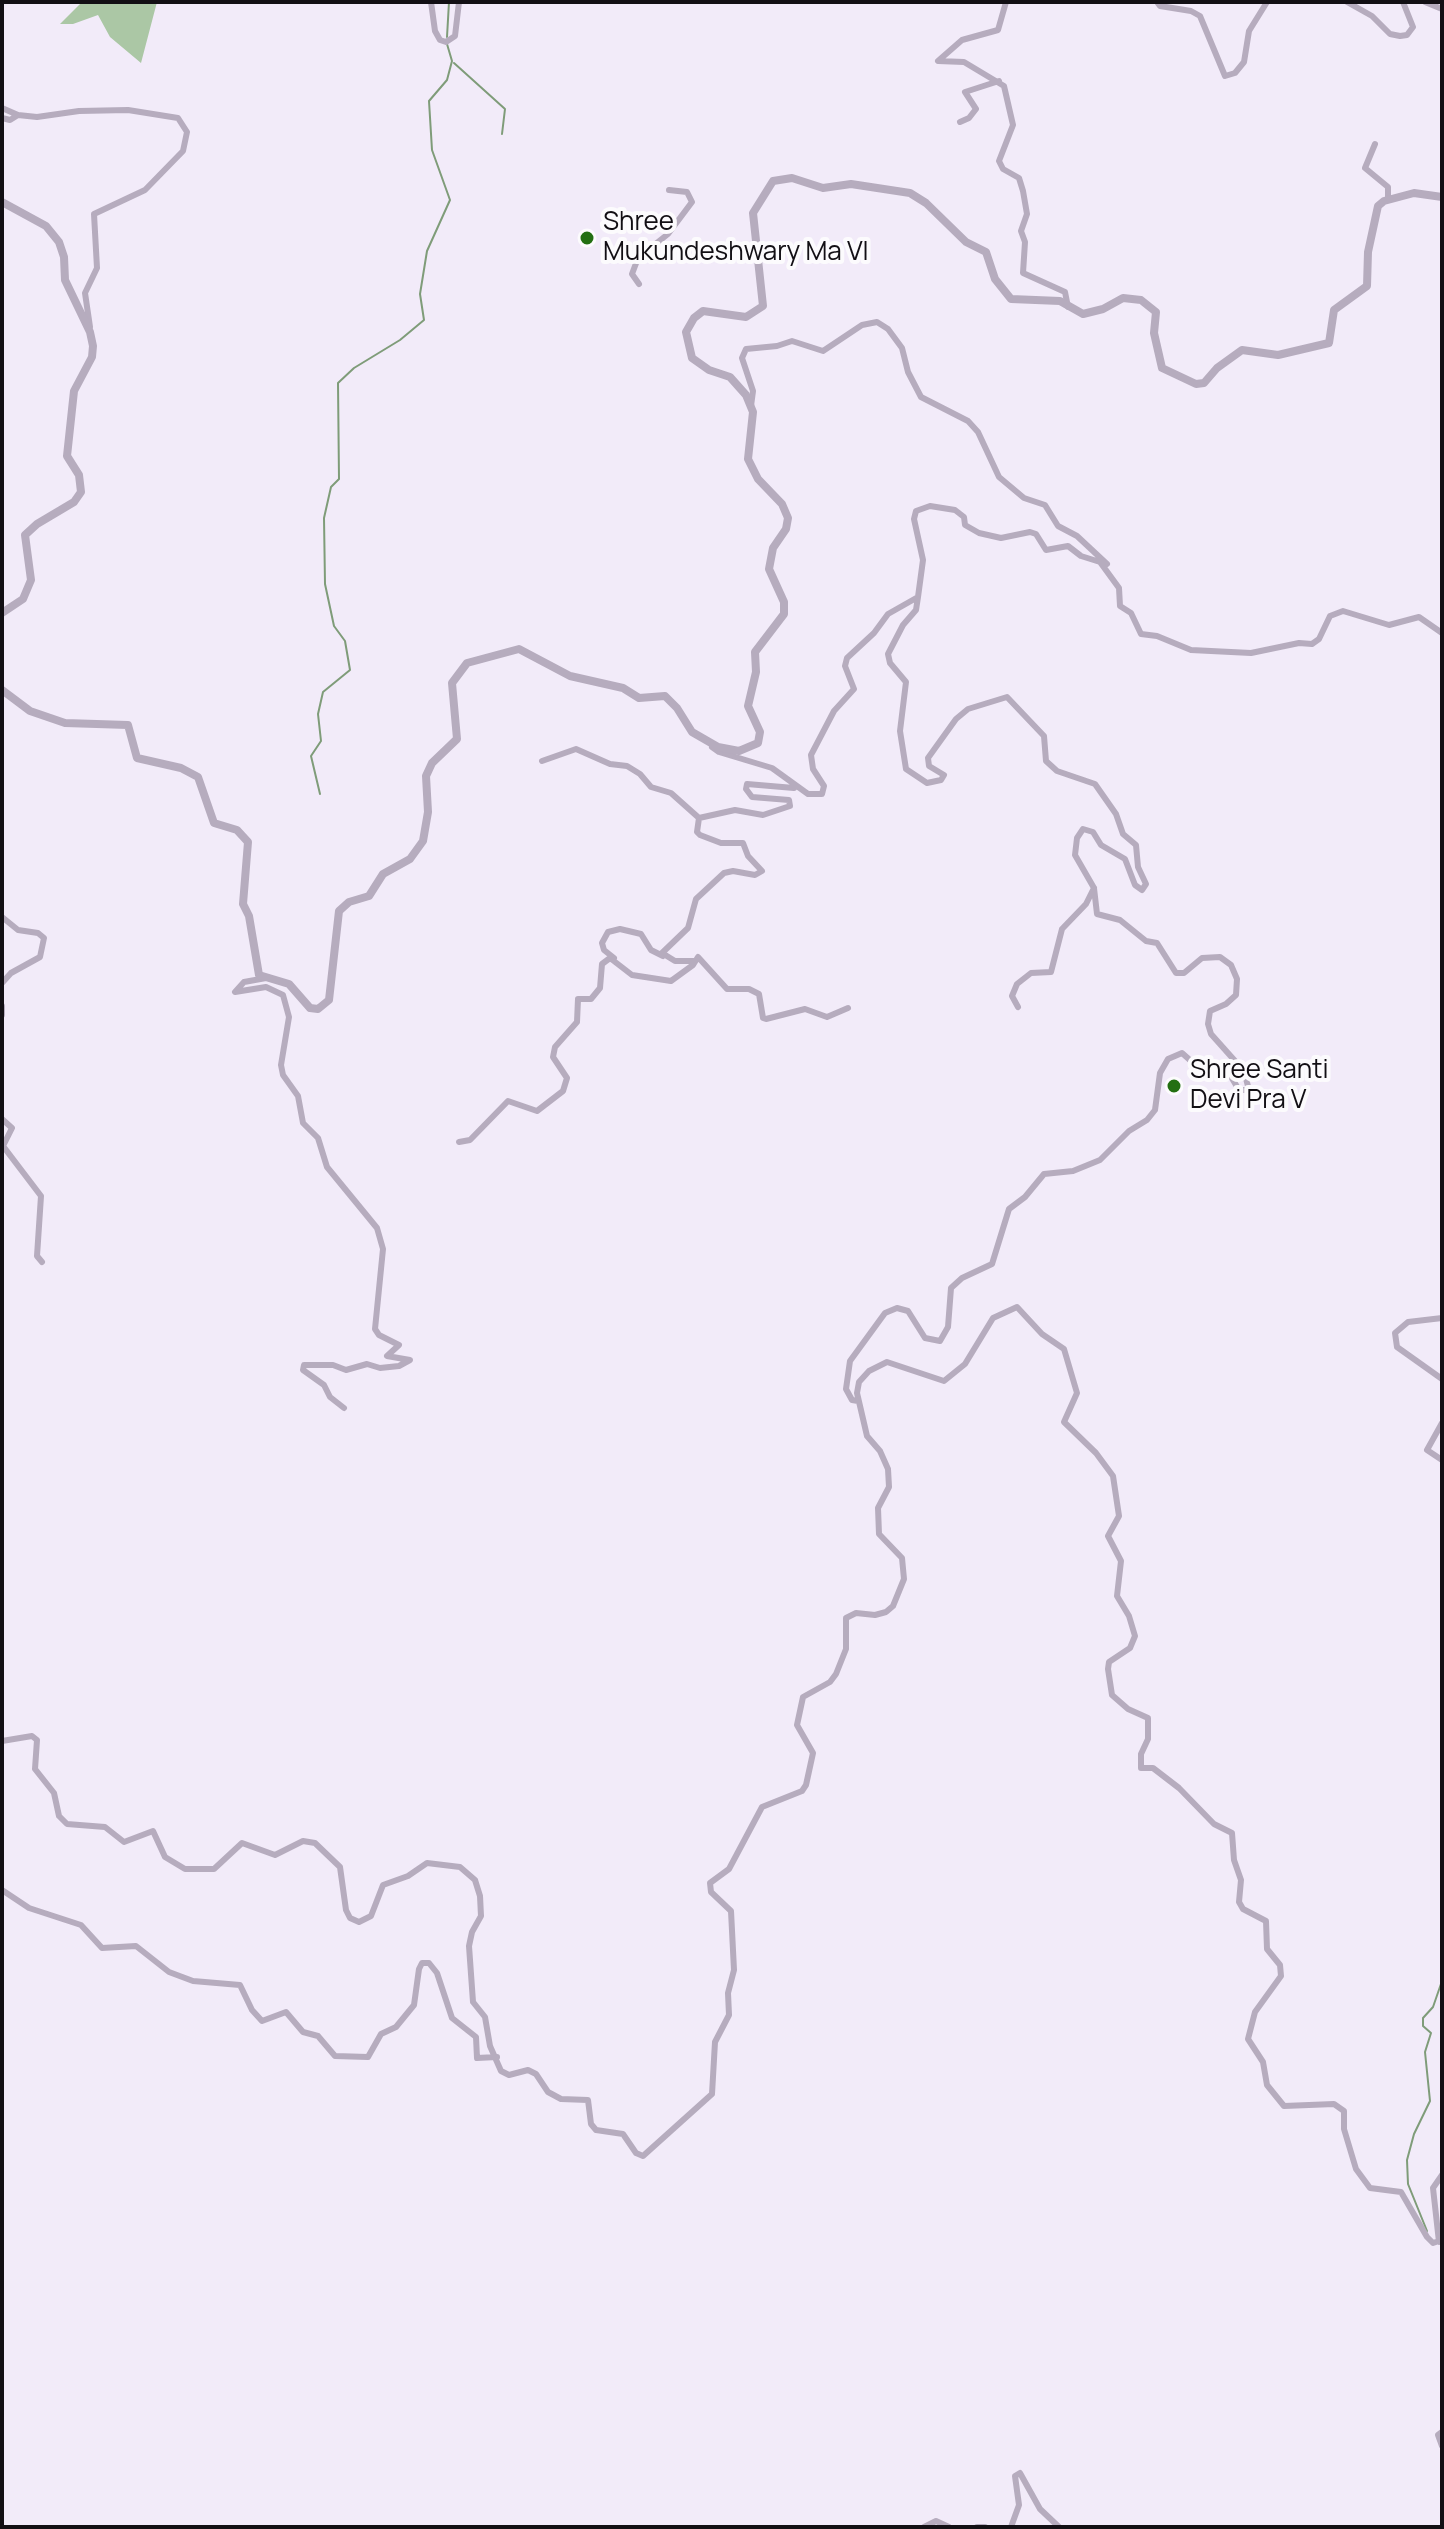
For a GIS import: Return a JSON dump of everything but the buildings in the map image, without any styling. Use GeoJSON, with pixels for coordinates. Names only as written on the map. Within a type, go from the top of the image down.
{"type":"FeatureCollection","features":[{"type":"Feature","properties":{"kind":"street"},"geometry":{"type":"LineString","coordinates":[[431,2],[435,31],[440,40],[446,42],[455,36],[459,2]]}},
{"type":"Feature","properties":{"kind":"street"},"geometry":{"type":"LineString","coordinates":[[1006,2],[998,30],[962,40],[938,58],[942,63],[964,62],[970,68],[999,81],[1008,93],[1013,125],[999,161],[1003,169],[1019,178],[1027,214],[1021,231],[1025,242],[1023,273],[1065,292],[1068,307]]}},
{"type":"Feature","properties":{"kind":"street"},"geometry":{"type":"LineString","coordinates":[[1157,2],[1160,6],[1191,11],[1200,16],[1225,76],[1235,73],[1244,62],[1249,31],[1267,2]]}},
{"type":"Feature","properties":{"kind":"street"},"geometry":{"type":"LineString","coordinates":[[1347,2],[1372,16],[1390,34],[1400,36],[1413,27],[1403,2]]}},
{"type":"Feature","properties":{"kind":"street"},"geometry":{"type":"LineString","coordinates":[[1425,2],[1442,9]]}},
{"type":"Feature","properties":{"kind":"street"},"geometry":{"type":"LineString","coordinates":[[960,122],[969,118],[976,109],[965,92],[999,81]]}},
{"type":"Feature","properties":{"kind":"street"},"geometry":{"type":"LineString","coordinates":[[2,108],[18,115],[37,117],[79,111],[128,110],[178,118],[187,132],[183,151],[145,190],[94,214],[97,268],[85,293],[92,357],[74,391],[73,425],[67,456],[79,475],[81,492],[74,502],[25,535],[31,580],[23,599],[2,613]]}},
{"type":"Feature","properties":{"kind":"street"},"geometry":{"type":"LineString","coordinates":[[2,118],[10,120],[18,115]]}},
{"type":"Feature","properties":{"kind":"street"},"geometry":{"type":"LineString","coordinates":[[1375,144],[1365,168],[1388,187],[1388,200]]}},
{"type":"Feature","properties":{"kind":"street"},"geometry":{"type":"LineString","coordinates":[[751,407],[736,381],[692,358],[686,332],[694,318],[703,311],[746,317],[763,306],[753,213],[765,190],[777,179],[802,179],[823,188],[851,184],[910,193],[926,203],[966,242],[986,252],[995,279],[1007,296],[1016,300],[1060,301],[1078,314],[1092,313],[1130,297],[1149,304],[1156,312],[1154,333],[1162,368],[1196,384],[1204,383],[1217,368],[1242,350],[1278,355],[1303,346],[1324,345],[1331,339],[1334,310],[1367,286],[1368,252],[1378,206],[1414,193],[1442,197]]}},
{"type":"Feature","properties":{"kind":"street"},"geometry":{"type":"LineString","coordinates":[[639,284],[632,274],[638,258],[668,234],[692,202],[687,192],[669,190]]}},
{"type":"Feature","properties":{"kind":"street"},"geometry":{"type":"LineString","coordinates":[[2,202],[46,226],[59,242],[64,257],[65,280],[90,332]]}},
{"type":"Feature","properties":{"kind":"street"},"geometry":{"type":"LineString","coordinates":[[708,742],[739,751],[758,743],[760,732],[748,706],[756,672],[755,652],[781,620],[785,609],[769,569],[773,548],[786,529],[788,518],[782,504],[758,479],[748,459],[753,391],[742,358],[746,349],[792,341],[823,351],[862,325],[877,322],[884,325],[902,348],[908,372],[921,397],[968,421],[978,432],[999,477],[1024,498],[1040,501],[1049,508],[1058,526],[1098,552],[1119,588],[1120,606],[1131,613],[1141,634],[1157,636],[1191,650],[1251,653],[1299,643],[1312,644],[1319,639],[1330,616],[1343,611],[1389,625],[1419,617],[1442,633]]}},
{"type":"Feature","properties":{"kind":"street"},"geometry":{"type":"LineString","coordinates":[[858,1401],[852,1400],[846,1389],[850,1361],[885,1313],[897,1308],[908,1311],[925,1338],[940,1341],[948,1327],[951,1288],[962,1278],[992,1264],[1009,1209],[1025,1197],[1044,1174],[1073,1171],[1100,1160],[1129,1131],[1147,1120],[1155,1110],[1162,1068],[1168,1059],[1182,1053],[1191,1061],[1211,1064],[1230,1075],[1242,1092],[1249,1090],[1249,1081],[1241,1066],[1209,1030],[1210,1011],[1226,1004],[1236,995],[1237,979],[1231,965],[1220,957],[1211,957],[1197,962],[1184,973],[1176,973],[1157,943],[1146,941],[1120,920],[1097,914],[1094,888],[1075,855],[1077,838],[1083,829],[1093,832],[1101,845],[1125,859],[1135,885],[1142,890],[1146,884],[1138,867],[1136,845],[1123,834],[1116,814],[1095,784],[1057,771],[1046,761],[1044,736],[1007,697],[968,709],[956,719],[928,756],[929,766],[944,775],[941,780],[927,783],[906,769],[900,731],[906,682],[890,663],[888,654],[903,625],[916,610],[923,560],[914,519],[916,511],[930,506],[955,510],[964,517],[965,525],[979,533],[1001,538],[1022,531],[1035,533],[1046,550],[1068,546],[1081,556],[1100,562],[1108,571]]}},
{"type":"Feature","properties":{"kind":"street"},"geometry":{"type":"LineString","coordinates":[[344,1408],[330,1397],[324,1385],[303,1370],[304,1365],[333,1365],[346,1370],[367,1364],[380,1368],[399,1366],[410,1360],[387,1356],[399,1345],[379,1335],[375,1329],[383,1249],[377,1228],[327,1167],[318,1138],[303,1123],[298,1096],[283,1075],[289,1017],[283,995],[266,987],[235,992],[244,982],[266,978],[289,984],[310,1008],[318,1009],[329,1000],[339,911],[349,902],[369,896],[383,874],[410,859],[421,846],[428,812],[428,770],[457,739],[452,683],[472,661],[519,649],[570,676],[623,688],[639,698],[665,696],[677,708],[692,732],[719,752],[772,768],[797,788],[815,796],[825,791],[813,769],[811,755],[824,726],[854,689],[845,666],[847,658],[874,633],[888,614],[918,597]]}},
{"type":"Feature","properties":{"kind":"street"},"geometry":{"type":"LineString","coordinates":[[2,690],[30,711],[65,723],[128,725],[137,758],[181,768],[198,777],[214,823],[237,830],[248,842],[243,904],[249,916],[256,969],[266,978]]}},
{"type":"Feature","properties":{"kind":"street"},"geometry":{"type":"LineString","coordinates":[[542,761],[576,749],[610,764],[627,766],[640,774],[651,787],[671,793],[699,818]]}},
{"type":"Feature","properties":{"kind":"street"},"geometry":{"type":"LineString","coordinates":[[699,818],[735,810],[763,815],[790,806],[789,800],[752,797],[746,789],[747,784],[797,788]]}},
{"type":"Feature","properties":{"kind":"street"},"geometry":{"type":"LineString","coordinates":[[663,956],[662,952],[676,943],[688,928],[696,899],[724,873],[733,871],[755,875],[762,871],[748,856],[743,843],[721,843],[700,835],[697,832],[699,818]]}},
{"type":"Feature","properties":{"kind":"street"},"geometry":{"type":"LineString","coordinates":[[1018,1007],[1012,996],[1017,984],[1031,973],[1051,972],[1062,929],[1086,904],[1094,888]]}},
{"type":"Feature","properties":{"kind":"street"},"geometry":{"type":"LineString","coordinates":[[2,917],[18,930],[38,933],[44,938],[40,957],[11,973],[2,983]]}},
{"type":"Feature","properties":{"kind":"street"},"geometry":{"type":"LineString","coordinates":[[695,961],[675,961],[663,956],[651,950],[641,934],[620,929],[608,932],[602,943],[604,950],[632,975],[671,981],[695,961],[698,957],[703,959],[712,975],[727,989],[749,989],[759,994],[763,1018],[805,1009],[827,1017],[848,1008]]}},
{"type":"Feature","properties":{"kind":"street"},"geometry":{"type":"LineString","coordinates":[[459,1142],[470,1140],[508,1101],[537,1111],[558,1097],[567,1078],[553,1057],[555,1047],[577,1022],[578,999],[595,996],[602,979],[602,964],[615,959]]}},
{"type":"Feature","properties":{"kind":"street"},"geometry":{"type":"LineString","coordinates":[[2,1006],[2,1015]]}},
{"type":"Feature","properties":{"kind":"street"},"geometry":{"type":"LineString","coordinates":[[2,1119],[12,1128],[3,1146],[41,1196],[37,1256],[42,1262]]}},
{"type":"Feature","properties":{"kind":"street"},"geometry":{"type":"LineString","coordinates":[[2,1741],[36,1738],[35,1769],[54,1793],[59,1816],[67,1824],[105,1827],[124,1842],[153,1831],[165,1857],[185,1869],[214,1869],[242,1843],[275,1855],[303,1841],[315,1843],[340,1867],[346,1910],[350,1918],[359,1922],[366,1921],[377,1907],[383,1885],[408,1876],[427,1863],[460,1867],[475,1880],[480,1896],[481,1916],[472,1932],[469,1946],[473,2002],[485,2017],[490,2046],[505,2075],[528,2070],[536,2074],[548,2092],[561,2099],[588,2100],[591,2124],[596,2130],[623,2134],[639,2156],[647,2154],[659,2139],[710,2099],[715,2042],[729,2015],[728,1993],[734,1970],[731,1911],[711,1892],[710,1883],[729,1869],[762,1807],[802,1791],[806,1785],[813,1753],[797,1725],[803,1697],[830,1682],[836,1674],[846,1649],[846,1618],[856,1613],[881,1615],[890,1609],[906,1572],[898,1552],[879,1534],[878,1508],[889,1487],[888,1469],[880,1451],[867,1436],[858,1401],[859,1382],[880,1364],[893,1362],[944,1381],[965,1364],[993,1318],[1013,1307],[1064,1349],[1077,1393],[1064,1422],[1111,1471],[1119,1516],[1108,1536],[1121,1561],[1117,1596],[1135,1630],[1130,1648],[1109,1662],[1112,1695],[1128,1709],[1148,1718],[1148,1739],[1141,1754],[1141,1768],[1153,1768],[1179,1788],[1214,1824],[1232,1833],[1234,1860],[1241,1880],[1239,1902],[1243,1909],[1266,1921],[1267,1949],[1281,1972],[1281,1979],[1255,2012],[1249,2035],[1263,2062],[1267,2085],[1284,2106],[1334,2104],[1344,2111],[1344,2129],[1358,2174],[1373,2190],[1401,2192],[1427,2237],[1440,2241],[1433,2188],[1442,2175]]}},
{"type":"Feature","properties":{"kind":"street"},"geometry":{"type":"LineString","coordinates":[[1442,1318],[1408,1322],[1395,1333],[1397,1347],[1442,1379]]}},
{"type":"Feature","properties":{"kind":"street"},"geometry":{"type":"LineString","coordinates":[[1442,1423],[1427,1450],[1442,1460]]}},
{"type":"Feature","properties":{"kind":"street"},"geometry":{"type":"LineString","coordinates":[[2,1890],[29,1908],[81,1925],[102,1948],[136,1946],[169,1972],[193,1981],[240,1985],[252,2010],[262,2021],[286,2012],[303,2032],[318,2036],[335,2056],[368,2057],[381,2034],[405,2019],[414,2005],[419,1969],[422,1963],[429,1963],[437,1973],[452,2018],[476,2037],[477,2058],[497,2057]]}},
{"type":"Feature","properties":{"kind":"street"},"geometry":{"type":"LineString","coordinates":[[1442,2432],[1438,2435],[1442,2446]]}},
{"type":"Feature","properties":{"kind":"street"},"geometry":{"type":"LineString","coordinates":[[1011,2527],[1019,2505],[1015,2479],[1018,2473],[1028,2483],[1040,2509],[1059,2527]]}},
{"type":"Feature","properties":{"kind":"street"},"geometry":{"type":"LineString","coordinates":[[924,2527],[936,2521],[949,2527]]}},
{"type":"Feature","properties":{"kind":"street"},"geometry":{"type":"LineString","coordinates":[[977,2527],[985,2527]]}},
{"type":"Feature","properties":{"kind":"green space"},"geometry":{"type":"Polygon","coordinates":[[[82,2],[157,2],[141,63],[110,37],[98,15],[73,24],[60,24],[82,2]]]}},
{"type":"Feature","properties":{"kind":"waterway"},"geometry":{"type":"LineString","coordinates":[[447,37],[449,2]]}},
{"type":"Feature","properties":{"kind":"waterway"},"geometry":{"type":"LineString","coordinates":[[320,794],[311,756],[321,741],[318,714],[323,692],[350,670],[345,641],[334,626],[325,584],[324,518],[331,487],[339,479],[338,383],[354,368],[400,340],[424,320],[420,294],[427,251],[450,200],[432,150],[429,101],[447,80],[452,61],[447,44]]}},
{"type":"Feature","properties":{"kind":"waterway"},"geometry":{"type":"LineString","coordinates":[[454,63],[505,109],[502,134]]}},
{"type":"Feature","properties":{"kind":"waterway"},"geometry":{"type":"LineString","coordinates":[[1427,2231],[1408,2184],[1407,2160],[1414,2134],[1430,2101],[1425,2052],[1431,2033],[1423,2026],[1423,2018],[1433,2007],[1442,1981]]}},
{"type":"Feature","properties":{"kind":"place","name":"Shree Mukundeshwary Ma VI"},"geometry":{"type":"Point","coordinates":[587,238]}},
{"type":"Feature","properties":{"kind":"place","name":"Shree Santi Devi Pra V"},"geometry":{"type":"Point","coordinates":[1174,1086]}}]}
